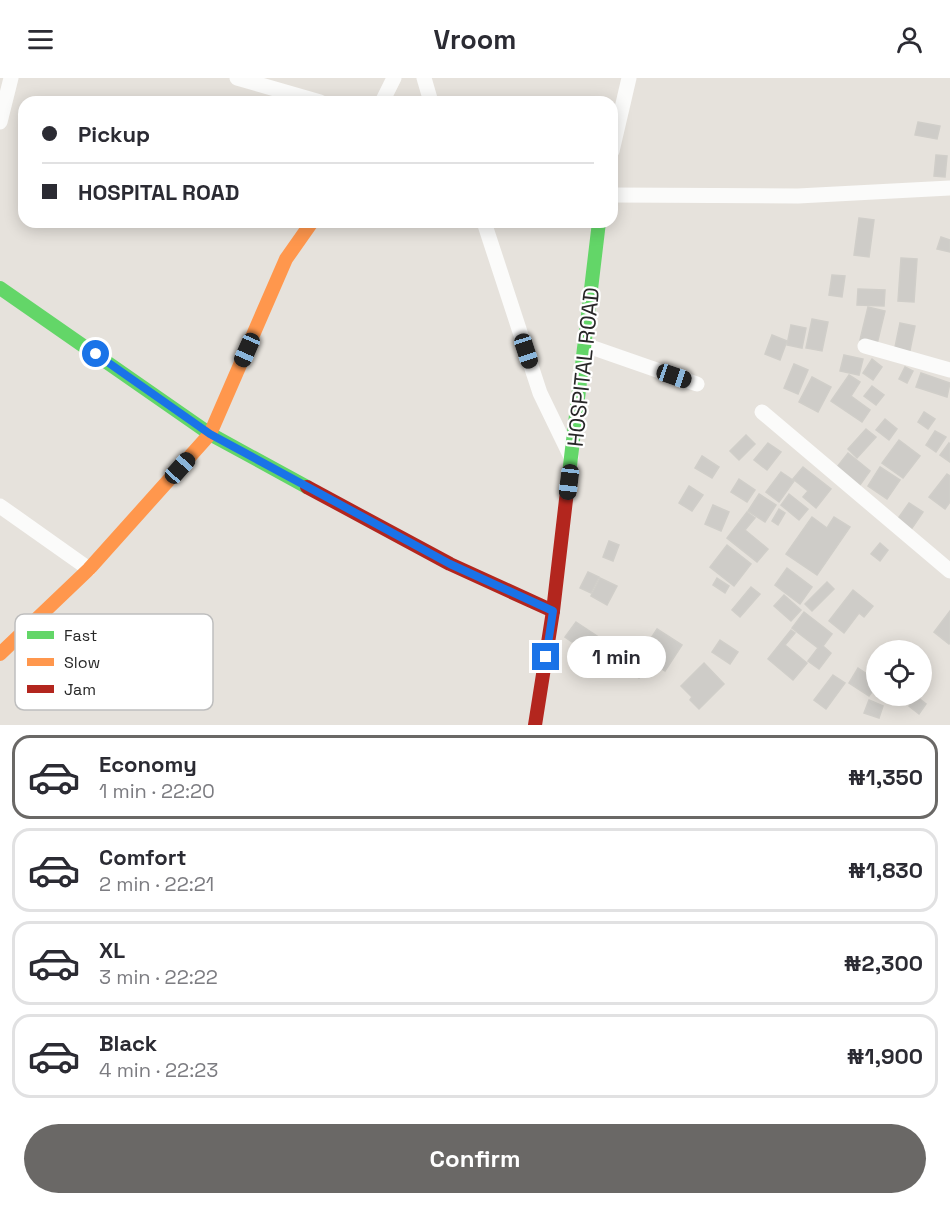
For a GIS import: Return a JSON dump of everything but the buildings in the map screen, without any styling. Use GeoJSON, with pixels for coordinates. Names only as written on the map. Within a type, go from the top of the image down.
{"type":"FeatureCollection","features":[{"type":"Feature","properties":{"kind":"street"},"geometry":{"type":"LineString","coordinates":[[0,122],[11,78]]}},
{"type":"Feature","properties":{"kind":"street"},"geometry":{"type":"LineString","coordinates":[[237,78],[299,96]]}},
{"type":"Feature","properties":{"kind":"street"},"geometry":{"type":"LineString","coordinates":[[385,96],[394,78]]}},
{"type":"Feature","properties":{"kind":"street"},"geometry":{"type":"LineString","coordinates":[[424,78],[428,96]]}},
{"type":"Feature","properties":{"kind":"street"},"geometry":{"type":"LineString","coordinates":[[618,125],[629,78]]}},
{"type":"Feature","properties":{"kind":"street"},"geometry":{"type":"LineString","coordinates":[[618,195],[798,196],[950,188]]}},
{"type":"Feature","properties":{"kind":"street"},"geometry":{"type":"LineString","coordinates":[[42,614],[89,569],[210,434],[286,259],[308,228]]}},
{"type":"Feature","properties":{"kind":"street"},"geometry":{"type":"LineString","coordinates":[[486,228],[540,393],[572,460]]}},
{"type":"Feature","properties":{"kind":"street","name":"HOSPITAL ROAD"},"geometry":{"type":"LineString","coordinates":[[535,725],[553,611],[598,228]]}},
{"type":"Feature","properties":{"kind":"street"},"geometry":{"type":"LineString","coordinates":[[0,288],[210,434],[450,564],[553,611]]}},
{"type":"Feature","properties":{"kind":"street"},"geometry":{"type":"LineString","coordinates":[[585,345],[697,384]]}},
{"type":"Feature","properties":{"kind":"street"},"geometry":{"type":"LineString","coordinates":[[865,346],[950,370]]}},
{"type":"Feature","properties":{"kind":"street"},"geometry":{"type":"LineString","coordinates":[[762,412],[950,571]]}},
{"type":"Feature","properties":{"kind":"street"},"geometry":{"type":"LineString","coordinates":[[0,506],[89,569]]}},
{"type":"Feature","properties":{"kind":"street"},"geometry":{"type":"LineString","coordinates":[[0,654],[15,640]]}},
{"type":"Feature","properties":{"kind":"traffic: fast"},"geometry":{"type":"LineString","coordinates":[[569,474],[598,228]]}},
{"type":"Feature","properties":{"kind":"traffic: fast"},"geometry":{"type":"LineString","coordinates":[[0,288],[210,434],[307,487]]}},
{"type":"Feature","properties":{"kind":"traffic: slow"},"geometry":{"type":"LineString","coordinates":[[42,614],[89,569],[210,434],[286,259],[308,228]]}},
{"type":"Feature","properties":{"kind":"traffic: slow"},"geometry":{"type":"LineString","coordinates":[[0,654],[15,640]]}},
{"type":"Feature","properties":{"kind":"traffic: jam"},"geometry":{"type":"LineString","coordinates":[[535,725],[553,611],[569,474]]}},
{"type":"Feature","properties":{"kind":"traffic: jam"},"geometry":{"type":"LineString","coordinates":[[307,487],[450,564],[553,611]]}},
{"type":"Feature","properties":{"kind":"route"},"geometry":{"type":"LineString","coordinates":[[96,354],[210,434],[450,564],[553,611],[546,657]]}}]}
